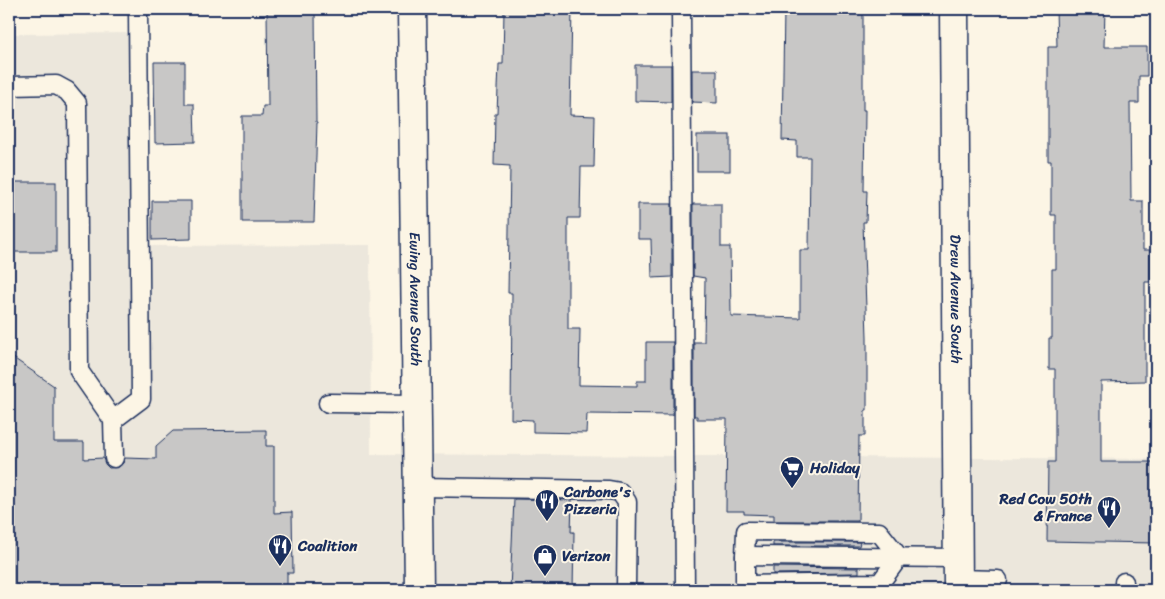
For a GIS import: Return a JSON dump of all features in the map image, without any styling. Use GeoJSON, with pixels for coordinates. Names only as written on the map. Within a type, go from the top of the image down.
{"type":"FeatureCollection","features":[{"type":"Feature","properties":{"kind":"street","name":"Ewing Avenue South"},"geometry":{"type":"LineString","coordinates":[[412,9],[419,590]]}},
{"type":"Feature","properties":{"kind":"street","name":"Drew Avenue South"},"geometry":{"type":"LineString","coordinates":[[954,9],[958,576]]}},
{"type":"Feature","properties":{"kind":"lane"},"geometry":{"type":"LineString","coordinates":[[113,420],[141,399],[138,9]]}},
{"type":"Feature","properties":{"kind":"lane"},"geometry":{"type":"LineString","coordinates":[[681,9],[685,590]]}},
{"type":"Feature","properties":{"kind":"lane"},"geometry":{"type":"LineString","coordinates":[[9,86],[56,85],[68,91],[77,103],[78,371],[113,420],[114,458]]}},
{"type":"Feature","properties":{"kind":"lane"},"geometry":{"type":"LineString","coordinates":[[328,403],[417,404]]}},
{"type":"Feature","properties":{"kind":"lane"},"geometry":{"type":"LineString","coordinates":[[418,487],[608,490],[620,492],[627,502],[626,590]]}},
{"type":"Feature","properties":{"kind":"lane"},"geometry":{"type":"LineString","coordinates":[[746,531],[879,532],[899,557],[880,583],[745,587],[746,531]]}},
{"type":"Feature","properties":{"kind":"lane"},"geometry":{"type":"LineString","coordinates":[[745,556],[899,557],[958,576],[998,580]]}},
{"type":"Feature","properties":{"kind":"shaded area"},"geometry":{"type":"Polygon","coordinates":[[[142,33],[143,246],[370,245],[371,454],[1156,459],[1156,590],[9,590],[9,34],[142,33]]]}},
{"type":"Feature","properties":{"kind":"building"},"geometry":{"type":"Polygon","coordinates":[[[267,9],[315,9],[317,122],[314,222],[242,222],[242,116],[262,116],[263,106],[268,106],[267,9]]]}},
{"type":"Feature","properties":{"kind":"building"},"geometry":{"type":"Polygon","coordinates":[[[504,9],[572,9],[570,115],[595,116],[594,167],[581,167],[580,218],[568,218],[568,329],[580,329],[579,385],[637,386],[637,381],[646,381],[646,342],[673,342],[673,415],[587,414],[586,433],[533,432],[533,420],[511,419],[512,293],[508,293],[510,166],[494,165],[495,113],[497,113],[499,64],[503,64],[504,9]]]}},
{"type":"Feature","properties":{"kind":"building"},"geometry":{"type":"Polygon","coordinates":[[[784,9],[863,9],[864,191],[867,191],[866,222],[863,222],[867,337],[867,410],[865,410],[865,436],[859,436],[858,521],[774,521],[774,515],[726,511],[727,419],[697,419],[697,416],[694,416],[694,342],[704,342],[705,278],[693,276],[693,204],[721,204],[721,247],[730,247],[731,316],[800,318],[800,250],[809,250],[810,157],[797,157],[797,141],[782,140],[784,9]]]}},
{"type":"Feature","properties":{"kind":"building"},"geometry":{"type":"Polygon","coordinates":[[[1056,9],[1105,9],[1104,47],[1147,47],[1147,76],[1139,76],[1139,103],[1130,103],[1131,201],[1143,201],[1143,250],[1150,250],[1150,282],[1145,282],[1145,381],[1101,382],[1101,462],[1156,462],[1156,543],[1047,541],[1048,462],[1055,462],[1055,369],[1049,369],[1049,338],[1052,338],[1052,269],[1056,269],[1056,215],[1051,215],[1051,161],[1048,161],[1048,47],[1057,47],[1056,9]]]}},
{"type":"Feature","properties":{"kind":"building"},"geometry":{"type":"Polygon","coordinates":[[[154,62],[185,62],[185,104],[194,104],[195,142],[155,143],[154,62]]]}},
{"type":"Feature","properties":{"kind":"building"},"geometry":{"type":"Polygon","coordinates":[[[635,65],[671,65],[671,102],[635,101],[635,65]]]}},
{"type":"Feature","properties":{"kind":"building"},"geometry":{"type":"Polygon","coordinates":[[[692,70],[717,70],[717,103],[692,102],[692,70]]]}},
{"type":"Feature","properties":{"kind":"building"},"geometry":{"type":"Polygon","coordinates":[[[697,135],[730,135],[730,171],[697,171],[697,135]]]}},
{"type":"Feature","properties":{"kind":"building"},"geometry":{"type":"Polygon","coordinates":[[[9,182],[56,182],[56,252],[9,252],[9,182]]]}},
{"type":"Feature","properties":{"kind":"building"},"geometry":{"type":"Polygon","coordinates":[[[152,201],[191,201],[191,239],[152,240],[152,201]]]}},
{"type":"Feature","properties":{"kind":"building"},"geometry":{"type":"Polygon","coordinates":[[[638,204],[672,204],[672,277],[652,278],[651,239],[638,239],[638,204]]]}},
{"type":"Feature","properties":{"kind":"building"},"geometry":{"type":"Polygon","coordinates":[[[9,355],[54,386],[54,442],[84,442],[84,459],[103,458],[109,468],[119,467],[125,458],[156,459],[156,446],[173,431],[266,430],[266,446],[274,446],[274,513],[292,512],[293,573],[287,573],[287,588],[273,588],[273,590],[9,590],[9,355]]]}},
{"type":"Feature","properties":{"kind":"building"},"geometry":{"type":"Polygon","coordinates":[[[514,499],[572,500],[571,532],[574,532],[573,590],[510,590],[514,499]]]}},
{"type":"Feature","properties":{"kind":"building"},"geometry":{"type":"Polygon","coordinates":[[[773,542],[860,542],[859,546],[773,546],[773,542]]]}},
{"type":"Feature","properties":{"kind":"building"},"geometry":{"type":"Polygon","coordinates":[[[773,567],[859,568],[859,573],[773,574],[773,567]]]}},
{"type":"Feature","properties":{"kind":"place","name":"Holiday"},"geometry":{"type":"Point","coordinates":[792,489]}},
{"type":"Feature","properties":{"kind":"place","name":"Carbone's Pizzeria"},"geometry":{"type":"Point","coordinates":[547,522]}},
{"type":"Feature","properties":{"kind":"place","name":"Red Cow 50th & France"},"geometry":{"type":"Point","coordinates":[1109,529]}},
{"type":"Feature","properties":{"kind":"place","name":"Coalition"},"geometry":{"type":"Point","coordinates":[280,567]}},
{"type":"Feature","properties":{"kind":"place","name":"Verizon"},"geometry":{"type":"Point","coordinates":[545,577]}}]}
